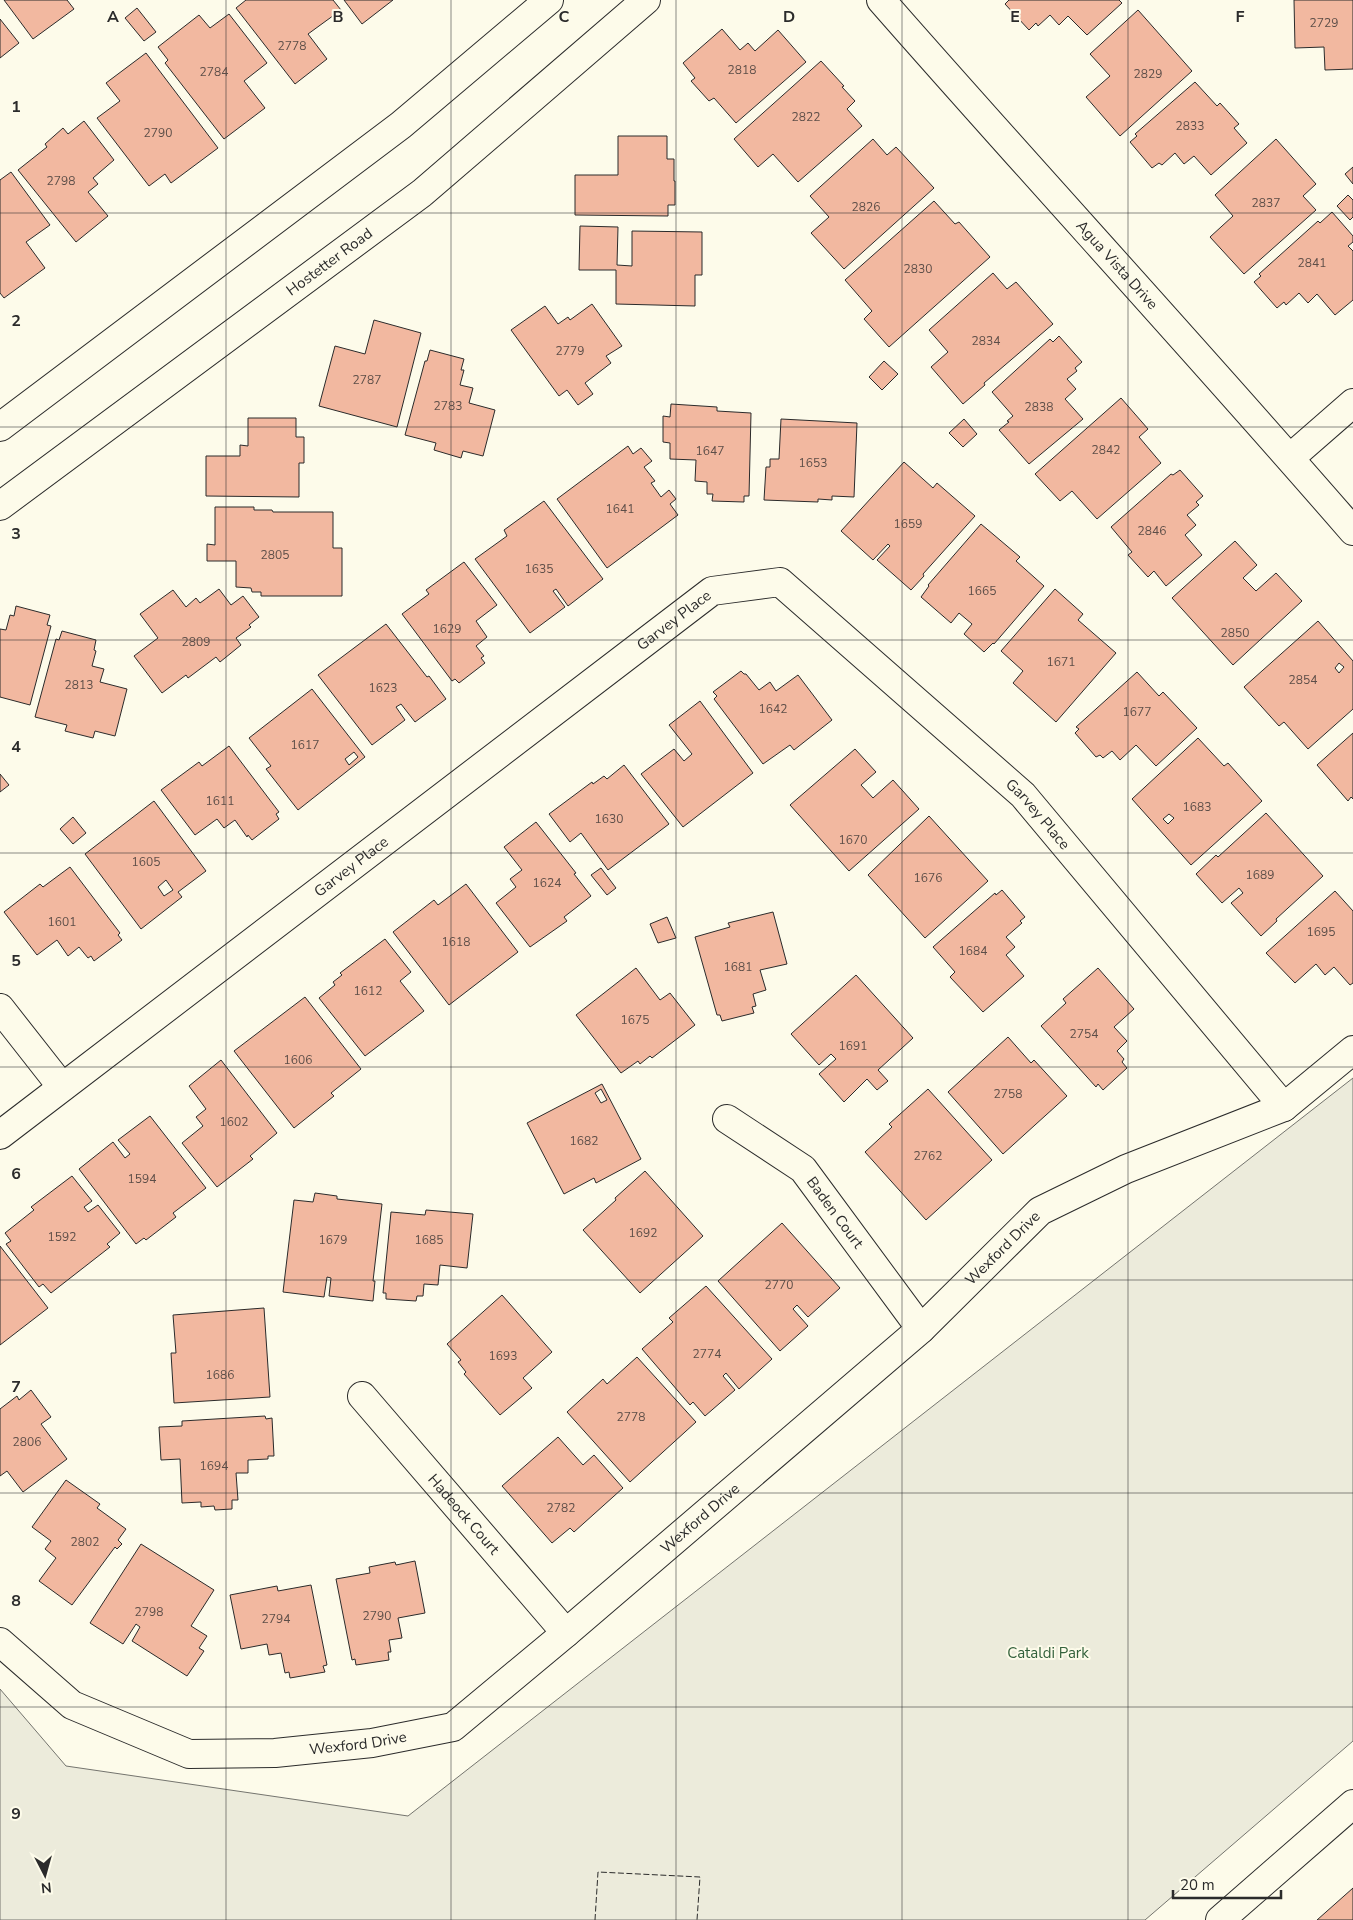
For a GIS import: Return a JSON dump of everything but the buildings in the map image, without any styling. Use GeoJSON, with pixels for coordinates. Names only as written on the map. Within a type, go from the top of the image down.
{"type":"FeatureCollection","features":[{"type":"Feature","properties":{"kind":"street"},"geometry":{"type":"LineString","coordinates":[[0,427],[401,125],[549,0]]}},
{"type":"Feature","properties":{"kind":"street","name":"Hostetter Road"},"geometry":{"type":"LineString","coordinates":[[0,506],[422,193],[646,0]]}},
{"type":"Feature","properties":{"kind":"street","name":"Agua Vista Drive"},"geometry":{"type":"LineString","coordinates":[[881,0],[1353,531]]}},
{"type":"Feature","properties":{"kind":"street"},"geometry":{"type":"LineString","coordinates":[[1290,458],[1353,403]]}},
{"type":"Feature","properties":{"kind":"street","name":"Garvey Place"},"geometry":{"type":"LineString","coordinates":[[0,1135],[712,592],[780,582],[1023,795],[1284,1107]]}},
{"type":"Feature","properties":{"kind":"street"},"geometry":{"type":"LineString","coordinates":[[0,1008],[62,1087]]}},
{"type":"Feature","properties":{"kind":"street","name":"Wexford Drive"},"geometry":{"type":"LineString","coordinates":[[0,1642],[72,1705],[189,1754],[275,1753],[372,1743],[453,1727],[921,1329],[1040,1211],[1126,1168],[1284,1107],[1353,1050]]}},
{"type":"Feature","properties":{"kind":"street","name":"Baden Court"},"geometry":{"type":"LineString","coordinates":[[726,1119],[803,1170],[921,1329]]}},
{"type":"Feature","properties":{"kind":"street","name":"Hadeock Court"},"geometry":{"type":"LineString","coordinates":[[362,1396],[566,1632]]}},
{"type":"Feature","properties":{"kind":"street"},"geometry":{"type":"LineString","coordinates":[[1220,1920],[1353,1804]]}},
{"type":"Feature","properties":{"kind":"green space","name":"Cataldi Park"},"geometry":{"type":"Polygon","coordinates":[[[1353,1078],[1353,1741],[1145,1920],[0,1920],[0,1689],[66,1766],[408,1816],[1353,1078]]]}},
{"type":"Feature","properties":{"kind":"fence"},"geometry":{"type":"LineString","coordinates":[[595,1920],[598,1872],[700,1877],[697,1920]]}}]}
